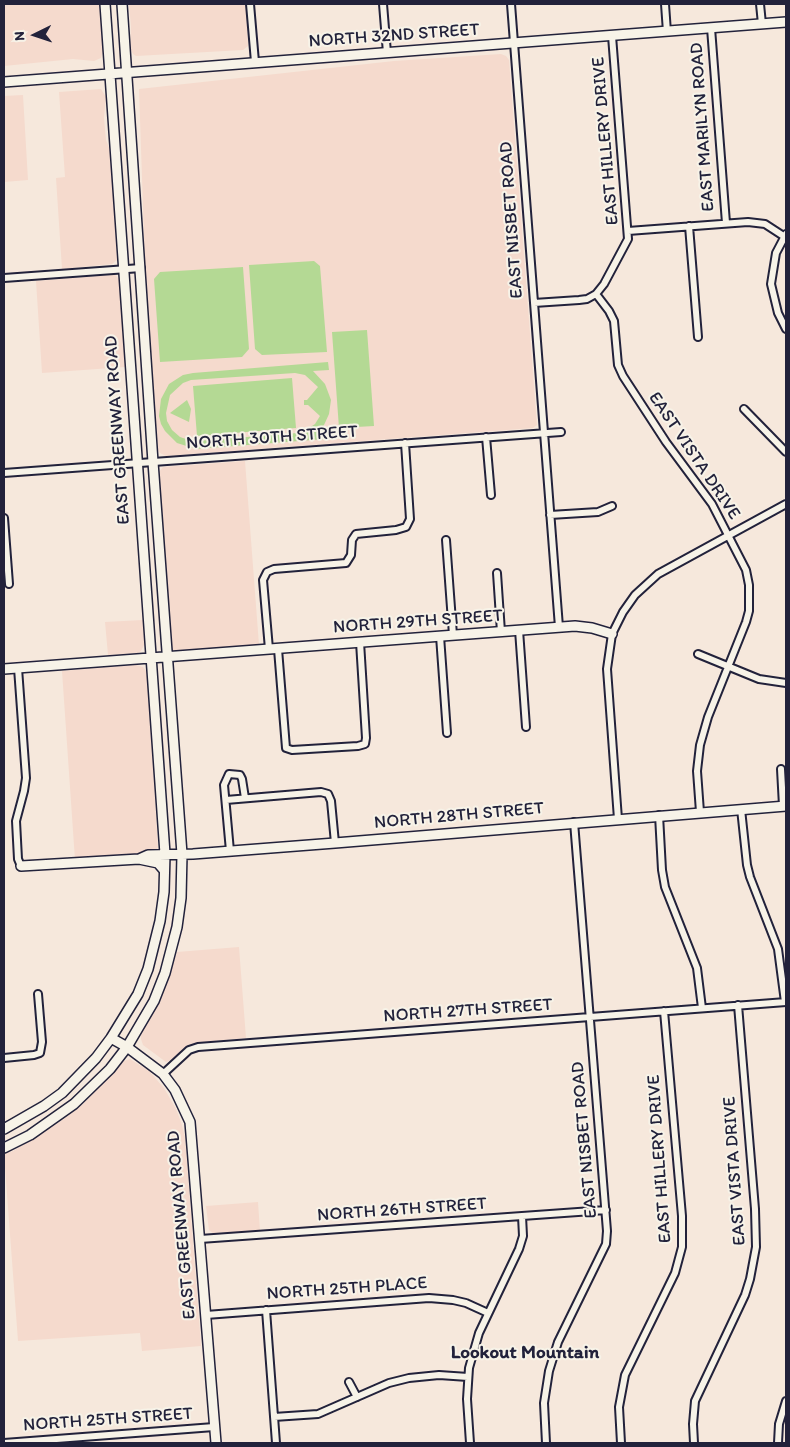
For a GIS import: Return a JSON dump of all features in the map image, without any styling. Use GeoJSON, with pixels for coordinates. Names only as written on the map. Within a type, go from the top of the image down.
{"type":"FeatureCollection","features":[{"type":"Feature","properties":{"kind":"main road","name":"EAST GREENWAY ROAD"},"geometry":{"type":"LineString","coordinates":[[4,1129],[44,1106],[62,1093],[111,1038],[138,994],[152,953],[160,921],[164,892],[160,782],[105,4]]}},
{"type":"Feature","properties":{"kind":"main road","name":"EAST GREENWAY ROAD"},"geometry":{"type":"LineString","coordinates":[[4,1148],[30,1135],[74,1104],[110,1069],[127,1047],[154,1001],[170,958],[181,898],[182,854],[122,4]]}},
{"type":"Feature","properties":{"kind":"main road","name":"NORTH 32ND STREET"},"geometry":{"type":"LineString","coordinates":[[4,82],[786,22]]}},
{"type":"Feature","properties":{"kind":"main road"},"geometry":{"type":"LineString","coordinates":[[117,182],[135,180]]}},
{"type":"Feature","properties":{"kind":"main road","name":"NORTH 29TH STREET"},"geometry":{"type":"LineString","coordinates":[[4,669],[559,627],[584,627],[612,634]]}},
{"type":"Feature","properties":{"kind":"main road"},"geometry":{"type":"LineString","coordinates":[[160,782],[177,783]]}},
{"type":"Feature","properties":{"kind":"main road","name":"NORTH 28TH STREET"},"geometry":{"type":"LineString","coordinates":[[139,859],[145,855],[335,843],[618,818],[785,806]]}},
{"type":"Feature","properties":{"kind":"main road","name":"NORTH 28TH STREET"},"geometry":{"type":"LineString","coordinates":[[21,866],[139,859],[158,864],[164,870]]}},
{"type":"Feature","properties":{"kind":"main road"},"geometry":{"type":"LineString","coordinates":[[152,953],[170,958]]}},
{"type":"Feature","properties":{"kind":"main road","name":"EAST GREENWAY ROAD"},"geometry":{"type":"LineString","coordinates":[[111,1038],[127,1047],[163,1074],[175,1090],[190,1122],[216,1443]]}},
{"type":"Feature","properties":{"kind":"main road"},"geometry":{"type":"LineString","coordinates":[[44,1106],[51,1120]]}},
{"type":"Feature","properties":{"kind":"street"},"geometry":{"type":"LineString","coordinates":[[250,4],[254,62]]}},
{"type":"Feature","properties":{"kind":"street"},"geometry":{"type":"LineString","coordinates":[[383,4],[387,52]]}},
{"type":"Feature","properties":{"kind":"street","name":"EAST NISBET ROAD"},"geometry":{"type":"LineString","coordinates":[[510,4],[559,627]]}},
{"type":"Feature","properties":{"kind":"street","name":"EAST MARILYN ROAD"},"geometry":{"type":"LineString","coordinates":[[665,4],[667,32]]}},
{"type":"Feature","properties":{"kind":"street"},"geometry":{"type":"LineString","coordinates":[[760,4],[762,24]]}},
{"type":"Feature","properties":{"kind":"street","name":"EAST MARILYN ROAD"},"geometry":{"type":"LineString","coordinates":[[711,28],[726,223]]}},
{"type":"Feature","properties":{"kind":"street","name":"EAST HILLERY DRIVE"},"geometry":{"type":"LineString","coordinates":[[596,294],[604,284],[625,246],[628,231],[612,36]]}},
{"type":"Feature","properties":{"kind":"street"},"geometry":{"type":"LineString","coordinates":[[628,231],[756,222],[765,224],[785,236],[776,253],[771,284],[778,313],[786,329]]}},
{"type":"Feature","properties":{"kind":"street","name":"EAST MARILYN ROAD"},"geometry":{"type":"LineString","coordinates":[[689,226],[698,337]]}},
{"type":"Feature","properties":{"kind":"street"},"geometry":{"type":"LineString","coordinates":[[4,278],[141,268]]}},
{"type":"Feature","properties":{"kind":"street"},"geometry":{"type":"LineString","coordinates":[[534,303],[586,299],[596,294]]}},
{"type":"Feature","properties":{"kind":"street","name":"EAST VISTA DRIVE"},"geometry":{"type":"LineString","coordinates":[[596,294],[614,321],[618,364],[623,376],[666,442],[705,494],[746,570],[750,595],[746,622],[708,717],[700,745],[697,770],[700,812]]}},
{"type":"Feature","properties":{"kind":"street"},"geometry":{"type":"LineString","coordinates":[[744,409],[786,452]]}},
{"type":"Feature","properties":{"kind":"street"},"geometry":{"type":"LineString","coordinates":[[543,433],[560,432]]}},
{"type":"Feature","properties":{"kind":"street","name":"NORTH 30TH STREET"},"geometry":{"type":"LineString","coordinates":[[4,473],[543,433]]}},
{"type":"Feature","properties":{"kind":"street"},"geometry":{"type":"LineString","coordinates":[[486,437],[491,494]]}},
{"type":"Feature","properties":{"kind":"street"},"geometry":{"type":"LineString","coordinates":[[360,642],[365,744],[292,750],[286,748],[274,649],[263,580],[266,572],[274,569],[346,563],[352,555],[352,540],[356,534],[396,530],[406,527],[410,519],[405,443]]}},
{"type":"Feature","properties":{"kind":"street"},"geometry":{"type":"LineString","coordinates":[[618,818],[607,679],[612,634],[628,603],[651,580],[786,504]]}},
{"type":"Feature","properties":{"kind":"street"},"geometry":{"type":"LineString","coordinates":[[550,516],[598,512],[612,506]]}},
{"type":"Feature","properties":{"kind":"street"},"geometry":{"type":"LineString","coordinates":[[4,518],[9,584]]}},
{"type":"Feature","properties":{"kind":"street"},"geometry":{"type":"LineString","coordinates":[[446,540],[453,635]]}},
{"type":"Feature","properties":{"kind":"street"},"geometry":{"type":"LineString","coordinates":[[497,573],[501,632]]}},
{"type":"Feature","properties":{"kind":"street"},"geometry":{"type":"LineString","coordinates":[[519,630],[526,727]]}},
{"type":"Feature","properties":{"kind":"street"},"geometry":{"type":"LineString","coordinates":[[440,636],[447,733]]}},
{"type":"Feature","properties":{"kind":"street"},"geometry":{"type":"LineString","coordinates":[[698,654],[759,679],[786,683]]}},
{"type":"Feature","properties":{"kind":"street"},"geometry":{"type":"LineString","coordinates":[[18,668],[26,778],[16,821],[18,859],[21,866]]}},
{"type":"Feature","properties":{"kind":"street","name":"NORTH 28TH STREET"},"geometry":{"type":"LineString","coordinates":[[781,769],[785,806]]}},
{"type":"Feature","properties":{"kind":"street"},"geometry":{"type":"LineString","coordinates":[[230,851],[224,784],[228,774],[240,775],[245,798]]}},
{"type":"Feature","properties":{"kind":"street"},"geometry":{"type":"LineString","coordinates":[[226,800],[320,792],[328,794],[331,801],[335,843]]}},
{"type":"Feature","properties":{"kind":"street"},"geometry":{"type":"LineString","coordinates":[[741,809],[747,865],[778,949],[785,1002]]}},
{"type":"Feature","properties":{"kind":"street"},"geometry":{"type":"LineString","coordinates":[[659,815],[662,870],[666,887],[697,968],[702,1008]]}},
{"type":"Feature","properties":{"kind":"street","name":"EAST NISBET ROAD"},"geometry":{"type":"LineString","coordinates":[[546,1443],[544,1403],[549,1371],[558,1342],[606,1244],[608,1231],[574,822]]}},
{"type":"Feature","properties":{"kind":"street"},"geometry":{"type":"LineString","coordinates":[[4,1058],[40,1053],[42,1042],[38,994]]}},
{"type":"Feature","properties":{"kind":"street","name":"NORTH 27TH STREET"},"geometry":{"type":"LineString","coordinates":[[163,1074],[189,1050],[198,1047],[785,1002]]}},
{"type":"Feature","properties":{"kind":"street","name":"EAST VISTA DRIVE"},"geometry":{"type":"LineString","coordinates":[[694,1443],[695,1401],[745,1295],[752,1272],[756,1247],[756,1210],[738,1005]]}},
{"type":"Feature","properties":{"kind":"street","name":"EAST HILLERY DRIVE"},"geometry":{"type":"LineString","coordinates":[[621,1443],[619,1406],[626,1375],[675,1273],[682,1248],[682,1216],[664,1011]]}},
{"type":"Feature","properties":{"kind":"street","name":"NORTH 26TH STREET"},"geometry":{"type":"LineString","coordinates":[[200,1239],[606,1210]]}},
{"type":"Feature","properties":{"kind":"street"},"geometry":{"type":"LineString","coordinates":[[470,1443],[467,1399],[468,1377],[473,1350],[488,1314],[520,1249],[523,1236],[522,1216]]}},
{"type":"Feature","properties":{"kind":"street","name":"NORTH 25TH PLACE"},"geometry":{"type":"LineString","coordinates":[[206,1314],[429,1298],[466,1303],[488,1314]]}},
{"type":"Feature","properties":{"kind":"street"},"geometry":{"type":"LineString","coordinates":[[266,1310],[276,1443]]}},
{"type":"Feature","properties":{"kind":"street"},"geometry":{"type":"LineString","coordinates":[[274,1417],[318,1414],[389,1383],[409,1378],[439,1374],[468,1377]]}},
{"type":"Feature","properties":{"kind":"street"},"geometry":{"type":"LineString","coordinates":[[349,1382],[357,1397]]}},
{"type":"Feature","properties":{"kind":"street"},"geometry":{"type":"LineString","coordinates":[[778,1443],[779,1424],[786,1401]]}},
{"type":"Feature","properties":{"kind":"street","name":"NORTH 25TH STREET"},"geometry":{"type":"LineString","coordinates":[[4,1443],[214,1427]]}},
{"type":"Feature","properties":{"kind":"shaded area"},"geometry":{"type":"Polygon","coordinates":[[[4,4],[100,4],[103,51],[101,58],[94,61],[73,59],[4,66],[4,4]]]}},
{"type":"Feature","properties":{"kind":"shaded area"},"geometry":{"type":"Polygon","coordinates":[[[129,4],[246,4],[248,46],[243,50],[136,56],[130,48],[129,4]]]}},
{"type":"Feature","properties":{"kind":"shaded area"},"geometry":{"type":"Polygon","coordinates":[[[501,54],[509,60],[537,425],[533,428],[166,456],[160,453],[158,450],[145,267],[139,89],[394,61],[501,54]]]}},
{"type":"Feature","properties":{"kind":"shaded area"},"geometry":{"type":"Polygon","coordinates":[[[101,89],[106,97],[104,118],[106,140],[110,150],[117,260],[112,264],[62,269],[56,178],[65,177],[59,92],[101,89]]]}},
{"type":"Feature","properties":{"kind":"shaded area"},"geometry":{"type":"Polygon","coordinates":[[[23,95],[28,180],[4,182],[4,96],[23,95]]]}},
{"type":"Feature","properties":{"kind":"shaded area"},"geometry":{"type":"Polygon","coordinates":[[[115,275],[119,279],[125,367],[42,373],[36,281],[115,275]]]}},
{"type":"Feature","properties":{"kind":"shaded area"},"geometry":{"type":"Polygon","coordinates":[[[245,461],[259,645],[173,650],[171,646],[159,472],[163,467],[245,461]]]}},
{"type":"Feature","properties":{"kind":"shaded area"},"geometry":{"type":"Polygon","coordinates":[[[143,620],[144,645],[141,651],[138,653],[108,655],[105,622],[143,620]]]}},
{"type":"Feature","properties":{"kind":"shaded area"},"geometry":{"type":"Polygon","coordinates":[[[136,665],[143,667],[147,672],[158,848],[151,853],[75,860],[62,671],[136,665]]]}},
{"type":"Feature","properties":{"kind":"shaded area"},"geometry":{"type":"Polygon","coordinates":[[[239,947],[246,1038],[194,1043],[188,1045],[166,1062],[143,1045],[141,1035],[161,997],[177,952],[239,947]]]}},
{"type":"Feature","properties":{"kind":"shaded area"},"geometry":{"type":"Polygon","coordinates":[[[130,1059],[149,1071],[164,1088],[176,1109],[185,1137],[201,1346],[142,1351],[140,1333],[18,1341],[4,1154],[13,1151],[61,1121],[83,1104],[121,1062],[130,1059]]]}},
{"type":"Feature","properties":{"kind":"shaded area"},"geometry":{"type":"Polygon","coordinates":[[[258,1202],[260,1231],[213,1233],[209,1230],[206,1206],[258,1202]]]}},
{"type":"Feature","properties":{"kind":"green space"},"geometry":{"type":"Polygon","coordinates":[[[314,261],[320,266],[327,352],[262,355],[255,349],[249,265],[314,261]]]}},
{"type":"Feature","properties":{"kind":"green space"},"geometry":{"type":"Polygon","coordinates":[[[243,267],[249,349],[242,357],[160,362],[154,279],[160,272],[243,267]]]}},
{"type":"Feature","properties":{"kind":"green space"},"geometry":{"type":"Polygon","coordinates":[[[367,330],[374,426],[339,428],[332,332],[367,330]]]}},
{"type":"Feature","properties":{"kind":"green space"},"geometry":{"type":"Polygon","coordinates":[[[328,362],[329,370],[313,371],[325,384],[331,400],[329,414],[324,425],[318,431],[338,431],[338,438],[196,449],[177,443],[161,424],[159,416],[161,399],[169,384],[183,375],[328,362]],[[295,373],[191,380],[183,383],[170,395],[166,413],[167,421],[172,430],[180,437],[197,441],[297,433],[306,430],[315,424],[320,416],[308,405],[304,405],[304,400],[307,400],[318,387],[305,375],[295,373]]]}},
{"type":"Feature","properties":{"kind":"green space"},"geometry":{"type":"Polygon","coordinates":[[[292,378],[296,428],[197,436],[193,386],[292,378]]]}},
{"type":"Feature","properties":{"kind":"green space"},"geometry":{"type":"Polygon","coordinates":[[[187,400],[191,409],[189,422],[170,413],[187,400]]]}},
{"type":"Feature","properties":{"kind":"district","name":"Lookout Mountain"},"geometry":{"type":"Point","coordinates":[525,1353]}}]}
